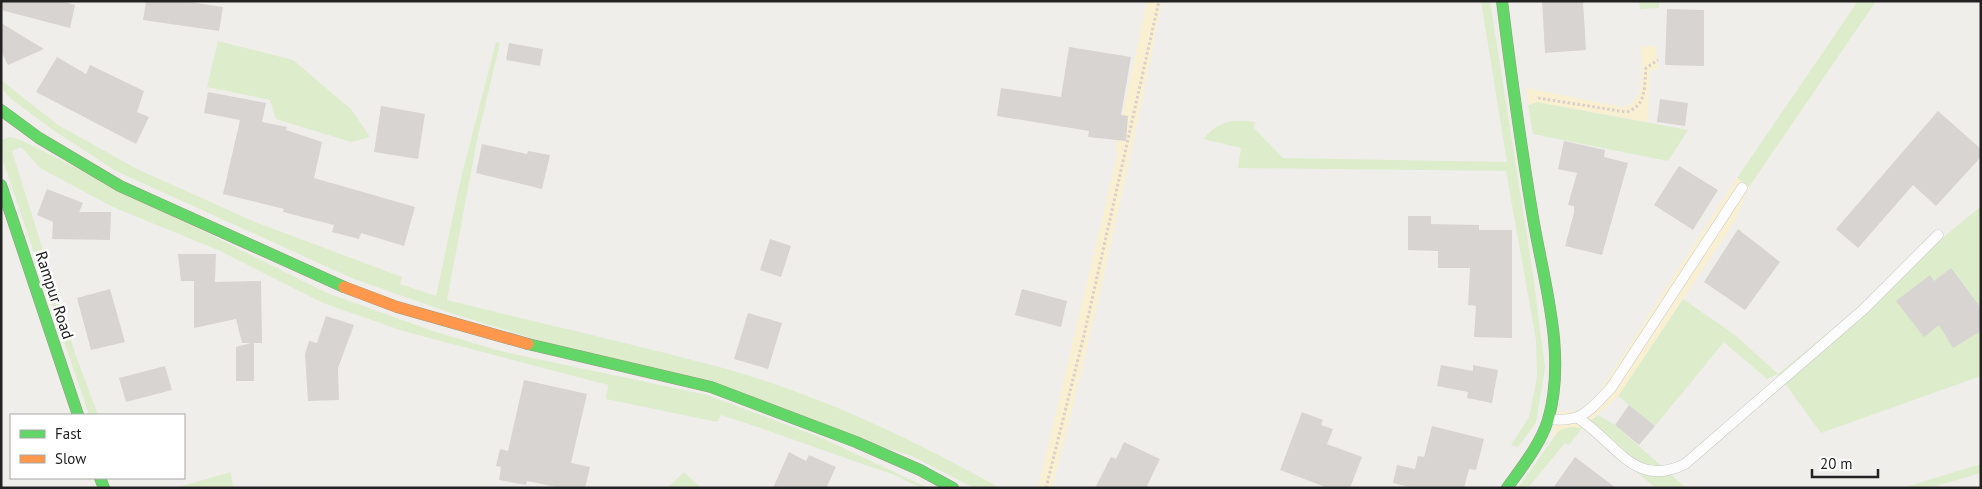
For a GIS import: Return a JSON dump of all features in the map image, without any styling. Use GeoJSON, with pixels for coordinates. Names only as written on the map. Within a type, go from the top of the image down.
{"type":"FeatureCollection","features":[{"type":"Feature","properties":{"kind":"street"},"geometry":{"type":"LineString","coordinates":[[1502,1],[1515,99],[1554,348],[1553,393],[1548,419],[1541,438],[1507,488]]}},
{"type":"Feature","properties":{"kind":"street"},"geometry":{"type":"LineString","coordinates":[[1,110],[39,138],[120,186],[328,281],[397,307],[501,337],[711,387],[848,439],[920,470],[953,488]]}},
{"type":"Feature","properties":{"kind":"street","name":"Rampur Road"},"geometry":{"type":"LineString","coordinates":[[1,185],[78,414]]}},
{"type":"Feature","properties":{"kind":"lane"},"geometry":{"type":"LineString","coordinates":[[1548,419],[1565,421],[1578,418],[1590,410],[1611,388],[1742,188]]}},
{"type":"Feature","properties":{"kind":"lane"},"geometry":{"type":"LineString","coordinates":[[1578,418],[1632,464],[1653,473],[1670,472],[1685,464],[1864,309],[1938,235]]}},
{"type":"Feature","properties":{"kind":"path"},"geometry":{"type":"LineString","coordinates":[[1046,488],[1086,326],[1159,1]]}},
{"type":"Feature","properties":{"kind":"path"},"geometry":{"type":"LineString","coordinates":[[1515,99],[1537,97],[1626,112],[1635,109],[1643,102],[1646,68],[1658,60]]}},
{"type":"Feature","properties":{"kind":"green space"},"geometry":{"type":"Polygon","coordinates":[[[1481,1],[1490,1],[1533,274],[1545,368],[1536,423],[1518,447],[1511,445],[1529,417],[1537,377],[1536,340],[1506,171],[1238,168],[1241,148],[1203,139],[1220,125],[1232,121],[1246,121],[1255,122],[1254,128],[1283,158],[1507,162],[1481,1]]]}},
{"type":"Feature","properties":{"kind":"green space"},"geometry":{"type":"Polygon","coordinates":[[[1639,1],[1659,1],[1659,8],[1640,9],[1639,1]]]}},
{"type":"Feature","properties":{"kind":"green space"},"geometry":{"type":"Polygon","coordinates":[[[1858,1],[1876,1],[1749,187],[1737,178],[1858,1]]]}},
{"type":"Feature","properties":{"kind":"green space"},"geometry":{"type":"Polygon","coordinates":[[[218,41],[293,60],[351,109],[370,137],[351,142],[276,119],[270,100],[207,87],[218,41]]]}},
{"type":"Feature","properties":{"kind":"green space"},"geometry":{"type":"Polygon","coordinates":[[[496,42],[500,43],[478,135],[447,300],[723,368],[795,391],[865,420],[933,452],[1000,488],[974,488],[912,456],[454,314],[354,279],[116,171],[56,132],[11,99],[1,88],[1,80],[58,125],[137,169],[253,221],[402,277],[400,284],[436,296],[462,174],[496,42]]]}},
{"type":"Feature","properties":{"kind":"green space"},"geometry":{"type":"Polygon","coordinates":[[[1537,102],[1688,130],[1668,161],[1533,134],[1528,105],[1537,102]]]}},
{"type":"Feature","properties":{"kind":"green space"},"geometry":{"type":"Polygon","coordinates":[[[10,137],[21,140],[327,293],[436,332],[504,352],[707,395],[822,438],[928,488],[923,488],[889,473],[721,415],[717,422],[606,399],[608,385],[403,331],[323,303],[218,250],[113,207],[40,168],[21,147],[12,151],[76,356],[98,414],[89,414],[1,155],[1,140],[10,137]]]}},
{"type":"Feature","properties":{"kind":"green space"},"geometry":{"type":"Polygon","coordinates":[[[1980,207],[1981,376],[1821,433],[1778,374],[1980,207]]]}},
{"type":"Feature","properties":{"kind":"green space"},"geometry":{"type":"Polygon","coordinates":[[[1683,299],[1735,335],[1778,374],[1767,379],[1724,342],[1655,426],[1618,396],[1683,299]]]}},
{"type":"Feature","properties":{"kind":"green space"},"geometry":{"type":"Polygon","coordinates":[[[1598,415],[1615,425],[1686,488],[1656,488],[1582,428],[1598,415]]]}},
{"type":"Feature","properties":{"kind":"green space"},"geometry":{"type":"Polygon","coordinates":[[[1574,426],[1582,428],[1569,445],[1565,443],[1528,488],[1518,488],[1559,430],[1574,426]]]}},
{"type":"Feature","properties":{"kind":"green space"},"geometry":{"type":"Polygon","coordinates":[[[1981,464],[1981,473],[1929,488],[1902,488],[1981,464]]]}},
{"type":"Feature","properties":{"kind":"green space"},"geometry":{"type":"Polygon","coordinates":[[[231,472],[233,488],[175,488],[231,472]]]}},
{"type":"Feature","properties":{"kind":"green space"},"geometry":{"type":"Polygon","coordinates":[[[684,472],[699,488],[667,488],[684,472]]]}},
{"type":"Feature","properties":{"kind":"sand"},"geometry":{"type":"Polygon","coordinates":[[[1147,1],[1162,1],[1111,245],[1052,488],[1038,488],[1118,152],[1115,150],[1147,1]]]}},
{"type":"Feature","properties":{"kind":"sand"},"geometry":{"type":"Polygon","coordinates":[[[1656,46],[1658,70],[1650,70],[1648,122],[1537,102],[1528,105],[1526,88],[1622,107],[1630,105],[1636,99],[1641,83],[1641,47],[1656,46]]]}},
{"type":"Feature","properties":{"kind":"sand"},"geometry":{"type":"Polygon","coordinates":[[[1737,178],[1749,187],[1734,222],[1618,396],[1582,428],[1565,428],[1551,438],[1559,411],[1572,412],[1578,410],[1587,405],[1600,391],[1737,178]]]}},
{"type":"Feature","properties":{"kind":"building"},"geometry":{"type":"Polygon","coordinates":[[[1,1],[61,1],[75,5],[70,28],[1,10],[1,1]]]}},
{"type":"Feature","properties":{"kind":"building"},"geometry":{"type":"Polygon","coordinates":[[[146,1],[182,1],[223,7],[219,31],[143,20],[146,1]]]}},
{"type":"Feature","properties":{"kind":"building"},"geometry":{"type":"Polygon","coordinates":[[[1542,1],[1583,1],[1586,50],[1545,53],[1542,1]]]}},
{"type":"Feature","properties":{"kind":"building"},"geometry":{"type":"Polygon","coordinates":[[[1667,9],[1704,10],[1704,66],[1665,65],[1667,9]]]}},
{"type":"Feature","properties":{"kind":"building"},"geometry":{"type":"Polygon","coordinates":[[[1,23],[44,49],[8,65],[1,51],[1,23]]]}},
{"type":"Feature","properties":{"kind":"building"},"geometry":{"type":"Polygon","coordinates":[[[509,43],[543,49],[540,66],[506,60],[509,43]]]}},
{"type":"Feature","properties":{"kind":"building"},"geometry":{"type":"Polygon","coordinates":[[[1069,47],[1131,57],[1121,115],[1128,116],[1126,141],[1088,137],[1089,131],[997,116],[1001,88],[1061,97],[1069,47]]]}},
{"type":"Feature","properties":{"kind":"building"},"geometry":{"type":"Polygon","coordinates":[[[57,57],[86,74],[90,65],[144,91],[137,112],[149,117],[136,144],[36,92],[57,57]]]}},
{"type":"Feature","properties":{"kind":"building"},"geometry":{"type":"Polygon","coordinates":[[[208,92],[266,103],[262,122],[287,127],[286,130],[322,142],[314,178],[415,207],[404,246],[361,233],[359,239],[332,232],[334,225],[283,212],[284,209],[223,194],[240,120],[204,113],[208,92]]]}},
{"type":"Feature","properties":{"kind":"building"},"geometry":{"type":"Polygon","coordinates":[[[1660,99],[1688,103],[1685,126],[1657,122],[1660,99]]]}},
{"type":"Feature","properties":{"kind":"building"},"geometry":{"type":"Polygon","coordinates":[[[381,106],[425,114],[418,159],[374,152],[381,106]]]}},
{"type":"Feature","properties":{"kind":"building"},"geometry":{"type":"Polygon","coordinates":[[[1938,111],[1981,149],[1981,157],[1936,206],[1913,185],[1858,248],[1836,229],[1938,111]]]}},
{"type":"Feature","properties":{"kind":"building"},"geometry":{"type":"Polygon","coordinates":[[[1564,141],[1605,150],[1604,157],[1628,163],[1602,255],[1565,246],[1574,213],[1574,206],[1568,205],[1577,173],[1558,169],[1564,141]]]}},
{"type":"Feature","properties":{"kind":"building"},"geometry":{"type":"Polygon","coordinates":[[[482,144],[527,154],[528,151],[550,155],[542,189],[476,173],[482,144]]]}},
{"type":"Feature","properties":{"kind":"building"},"geometry":{"type":"Polygon","coordinates":[[[1679,166],[1718,190],[1693,230],[1654,205],[1679,166]]]}},
{"type":"Feature","properties":{"kind":"building"},"geometry":{"type":"Polygon","coordinates":[[[47,189],[83,203],[79,212],[111,212],[110,240],[52,239],[53,222],[37,215],[47,189]]]}},
{"type":"Feature","properties":{"kind":"building"},"geometry":{"type":"Polygon","coordinates":[[[1408,216],[1431,216],[1431,224],[1479,225],[1479,230],[1512,230],[1512,338],[1474,337],[1476,306],[1468,305],[1470,268],[1438,268],[1438,251],[1408,250],[1408,216]]]}},
{"type":"Feature","properties":{"kind":"building"},"geometry":{"type":"Polygon","coordinates":[[[1738,229],[1780,262],[1745,310],[1704,282],[1738,229]]]}},
{"type":"Feature","properties":{"kind":"building"},"geometry":{"type":"Polygon","coordinates":[[[770,239],[791,246],[781,277],[760,270],[770,239]]]}},
{"type":"Feature","properties":{"kind":"building"},"geometry":{"type":"Polygon","coordinates":[[[178,254],[216,254],[215,282],[261,281],[262,343],[254,343],[254,381],[236,381],[236,347],[251,343],[242,343],[236,319],[194,328],[194,281],[181,281],[178,254]]]}},
{"type":"Feature","properties":{"kind":"building"},"geometry":{"type":"Polygon","coordinates":[[[1951,268],[1981,308],[1981,331],[1953,348],[1939,325],[1924,337],[1896,301],[1930,275],[1934,281],[1951,268]]]}},
{"type":"Feature","properties":{"kind":"building"},"geometry":{"type":"Polygon","coordinates":[[[110,289],[125,342],[91,350],[77,298],[110,289]]]}},
{"type":"Feature","properties":{"kind":"building"},"geometry":{"type":"Polygon","coordinates":[[[1022,289],[1067,301],[1061,327],[1015,315],[1022,289]]]}},
{"type":"Feature","properties":{"kind":"building"},"geometry":{"type":"Polygon","coordinates":[[[748,313],[782,323],[768,369],[734,359],[748,313]]]}},
{"type":"Feature","properties":{"kind":"building"},"geometry":{"type":"Polygon","coordinates":[[[326,316],[354,325],[338,368],[339,400],[308,401],[305,354],[309,341],[317,343],[326,316]]]}},
{"type":"Feature","properties":{"kind":"building"},"geometry":{"type":"Polygon","coordinates":[[[1441,365],[1473,371],[1473,365],[1498,370],[1492,403],[1467,398],[1468,392],[1437,386],[1441,365]]]}},
{"type":"Feature","properties":{"kind":"building"},"geometry":{"type":"Polygon","coordinates":[[[165,366],[172,390],[126,402],[119,378],[165,366]]]}},
{"type":"Feature","properties":{"kind":"building"},"geometry":{"type":"Polygon","coordinates":[[[524,380],[587,394],[571,463],[590,467],[585,488],[561,488],[527,481],[526,485],[499,480],[501,467],[496,466],[500,449],[508,451],[524,380]]]}},
{"type":"Feature","properties":{"kind":"building"},"geometry":{"type":"Polygon","coordinates":[[[1629,405],[1655,426],[1639,445],[1615,425],[1629,405]]]}},
{"type":"Feature","properties":{"kind":"building"},"geometry":{"type":"Polygon","coordinates":[[[1302,412],[1323,420],[1321,425],[1333,429],[1327,444],[1362,457],[1350,488],[1328,488],[1280,470],[1302,412]]]}},
{"type":"Feature","properties":{"kind":"building"},"geometry":{"type":"Polygon","coordinates":[[[1432,426],[1484,439],[1476,470],[1469,469],[1464,488],[1413,488],[1393,483],[1397,465],[1415,469],[1418,456],[1424,457],[1432,426]]]}},
{"type":"Feature","properties":{"kind":"building"},"geometry":{"type":"Polygon","coordinates":[[[1124,442],[1160,459],[1146,488],[1095,488],[1111,457],[1116,459],[1124,442]]]}},
{"type":"Feature","properties":{"kind":"building"},"geometry":{"type":"Polygon","coordinates":[[[789,452],[806,461],[809,455],[836,467],[826,488],[773,488],[789,452]]]}},
{"type":"Feature","properties":{"kind":"building"},"geometry":{"type":"Polygon","coordinates":[[[1575,457],[1616,488],[1553,488],[1575,457]]]}},
{"type":"Feature","properties":{"kind":"traffic: fast"},"geometry":{"type":"LineString","coordinates":[[1502,1],[1524,164],[1548,293],[1555,345],[1553,395],[1545,429],[1530,456],[1507,488]]}},
{"type":"Feature","properties":{"kind":"traffic: fast"},"geometry":{"type":"LineString","coordinates":[[1,110],[39,138],[120,186],[344,287]]}},
{"type":"Feature","properties":{"kind":"traffic: fast"},"geometry":{"type":"LineString","coordinates":[[1,185],[78,414]]}},
{"type":"Feature","properties":{"kind":"traffic: fast"},"geometry":{"type":"LineString","coordinates":[[528,344],[711,387],[856,442],[920,470],[953,488]]}},
{"type":"Feature","properties":{"kind":"traffic: fast"},"geometry":{"type":"LineString","coordinates":[[100,479],[104,488]]}},
{"type":"Feature","properties":{"kind":"traffic: slow"},"geometry":{"type":"LineString","coordinates":[[344,287],[397,307],[528,344]]}}]}
